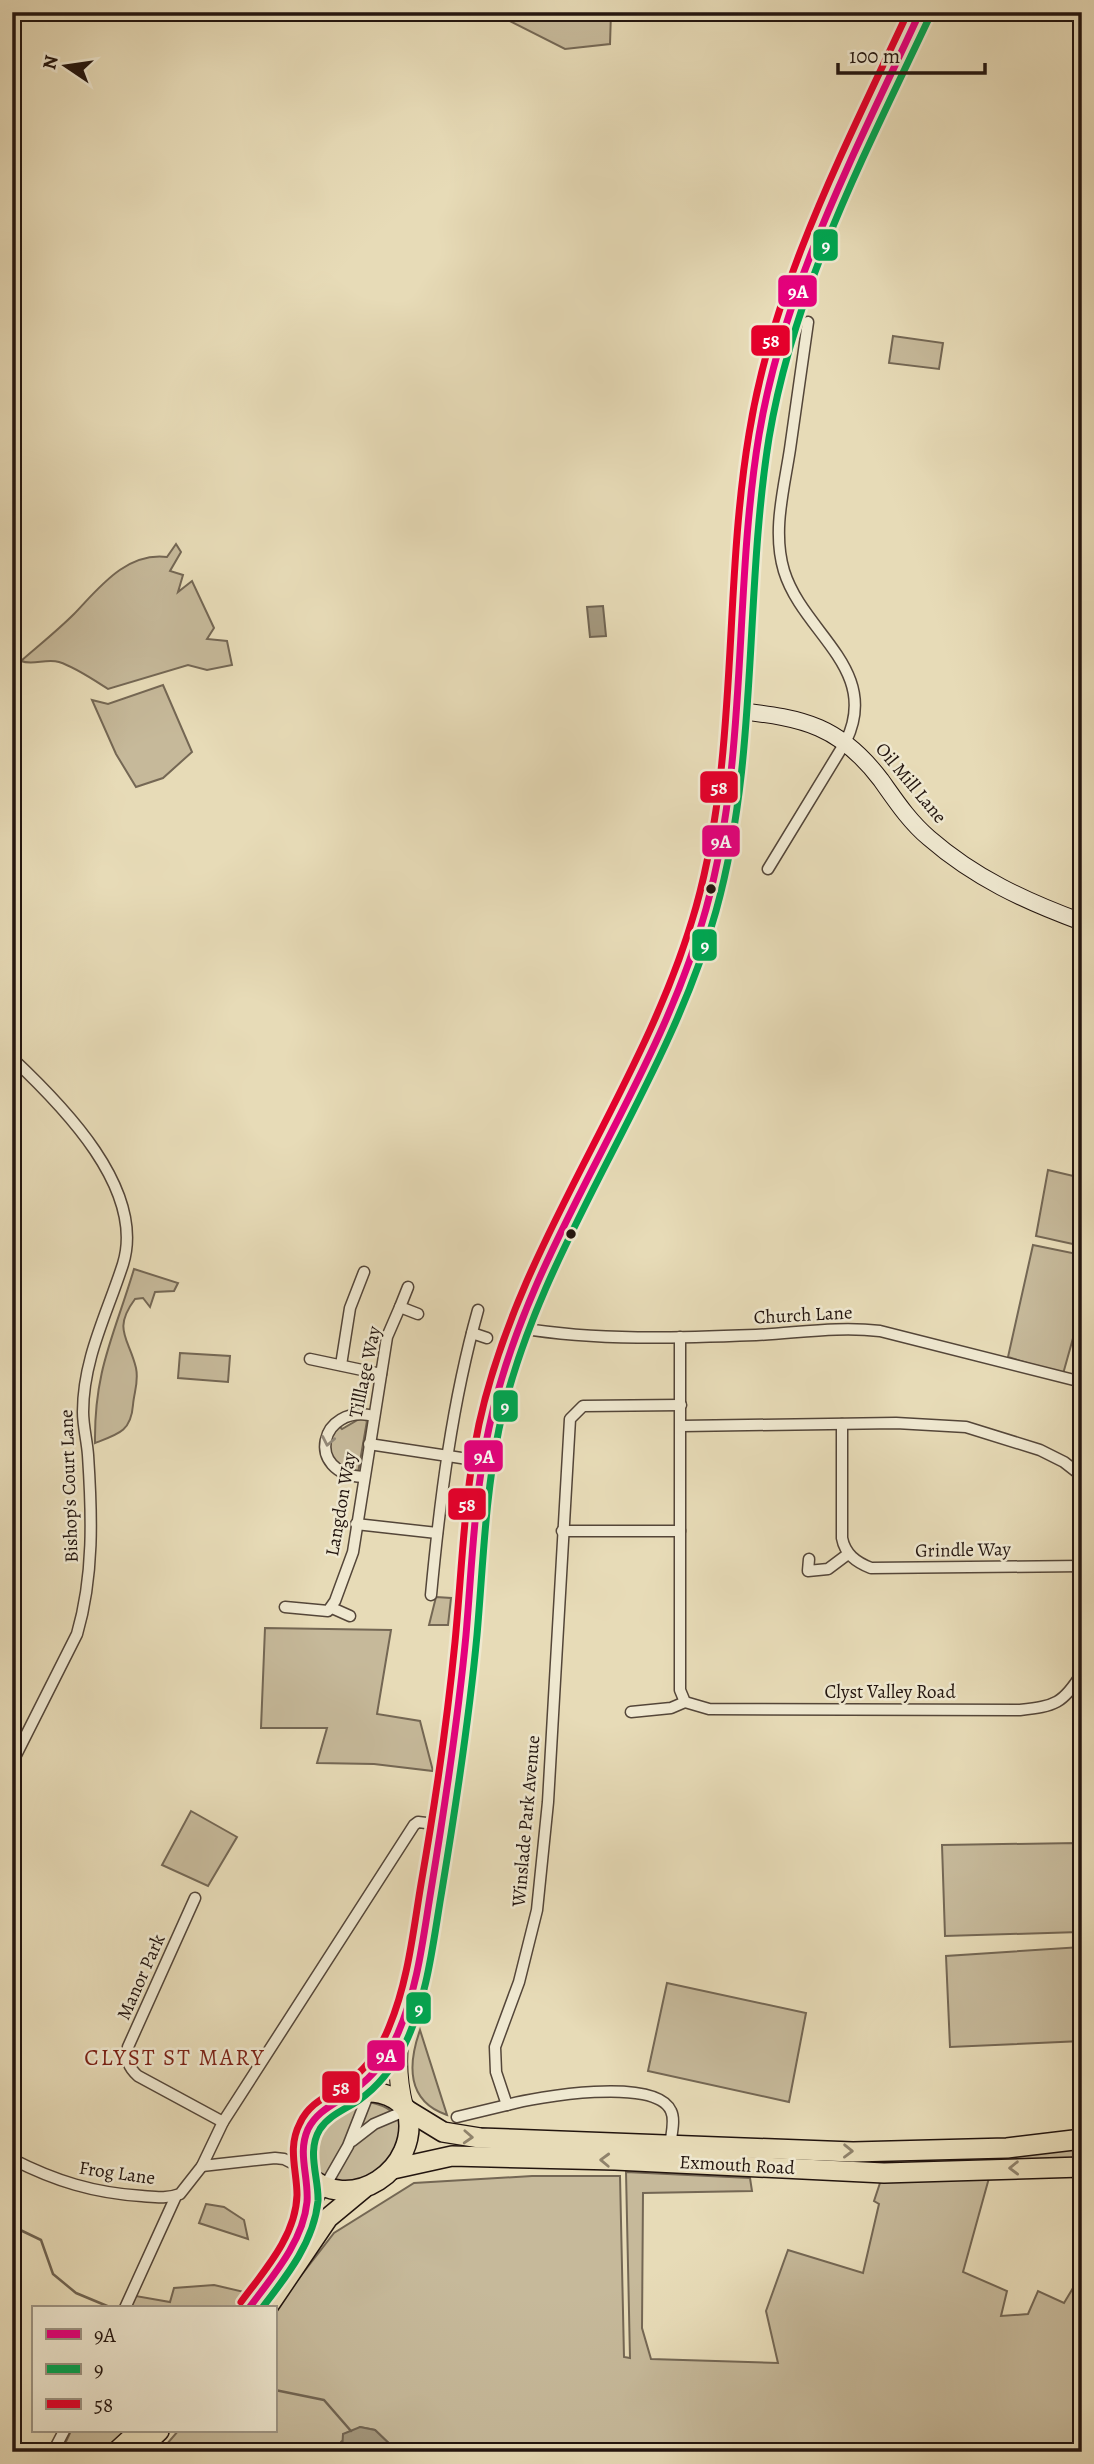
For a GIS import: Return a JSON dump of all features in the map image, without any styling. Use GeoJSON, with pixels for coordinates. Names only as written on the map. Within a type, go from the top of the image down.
{"type":"FeatureCollection","features":[{"type":"Feature","properties":{"kind":"highway","name":"Exmouth Road"},"geometry":{"type":"LineString","coordinates":[[369,2092],[389,2096],[436,2129],[454,2136],[884,2173],[1082,2167]]}},
{"type":"Feature","properties":{"kind":"highway"},"geometry":{"type":"LineString","coordinates":[[250,2306],[288,2252],[302,2224],[306,2205],[304,2137],[319,2112],[343,2098],[369,2092]]}},
{"type":"Feature","properties":{"kind":"highway"},"geometry":{"type":"LineString","coordinates":[[268,2306],[327,2218],[393,2169],[407,2146],[405,2108]]}},
{"type":"Feature","properties":{"kind":"highway","name":"Exmouth Road"},"geometry":{"type":"LineString","coordinates":[[393,2169],[452,2156],[920,2152],[1007,2148],[1082,2139]]}},
{"type":"Feature","properties":{"kind":"highway"},"geometry":{"type":"LineString","coordinates":[[304,2171],[326,2188],[341,2191],[373,2183]]}},
{"type":"Feature","properties":{"kind":"highway"},"geometry":{"type":"LineString","coordinates":[[116,2452],[138,2432]]}},
{"type":"Feature","properties":{"kind":"highway"},"geometry":{"type":"LineString","coordinates":[[137,2452],[158,2432]]}},
{"type":"Feature","properties":{"kind":"main road"},"geometry":{"type":"LineString","coordinates":[[405,2108],[396,2066],[401,2029],[423,1942],[443,1825],[461,1685],[481,1461],[494,1401],[520,1328],[684,979],[722,844],[739,711],[757,453],[783,327],[799,278],[839,184],[920,12]]}},
{"type":"Feature","properties":{"kind":"main road"},"geometry":{"type":"LineString","coordinates":[[343,2098],[383,2062],[401,2029]]}},
{"type":"Feature","properties":{"kind":"street"},"geometry":{"type":"LineString","coordinates":[[768,869],[846,741],[855,716],[855,690],[850,677],[826,639],[805,614],[789,584],[779,543],[778,526],[808,322]]}},
{"type":"Feature","properties":{"kind":"street","name":"Oil Mill Lane"},"geometry":{"type":"LineString","coordinates":[[739,711],[796,719],[826,729],[846,741],[864,759],[910,820],[980,877],[1016,897],[1082,922]]}},
{"type":"Feature","properties":{"kind":"street","name":"Bishop's Court Lane"},"geometry":{"type":"LineString","coordinates":[[12,1058],[65,1110],[96,1151],[113,1184],[126,1227],[123,1262],[92,1349],[86,1381],[83,1413],[92,1529],[89,1580],[77,1634],[12,1763]]}},
{"type":"Feature","properties":{"kind":"street"},"geometry":{"type":"LineString","coordinates":[[341,1365],[350,1308],[363,1272]]}},
{"type":"Feature","properties":{"kind":"street","name":"Tilllage Way"},"geometry":{"type":"LineString","coordinates":[[369,1444],[387,1337],[408,1287]]}},
{"type":"Feature","properties":{"kind":"street","name":"Tilllage Way"},"geometry":{"type":"LineString","coordinates":[[400,1307],[418,1314]]}},
{"type":"Feature","properties":{"kind":"street"},"geometry":{"type":"LineString","coordinates":[[430,1595],[441,1496],[459,1382],[478,1310]]}},
{"type":"Feature","properties":{"kind":"street","name":"Church Lane"},"geometry":{"type":"LineString","coordinates":[[520,1328],[608,1338],[849,1328],[880,1331],[1082,1382]]}},
{"type":"Feature","properties":{"kind":"street"},"geometry":{"type":"LineString","coordinates":[[472,1333],[488,1338]]}},
{"type":"Feature","properties":{"kind":"street"},"geometry":{"type":"LineString","coordinates":[[680,1337],[680,1690],[685,1702]]}},
{"type":"Feature","properties":{"kind":"street"},"geometry":{"type":"LineString","coordinates":[[310,1359],[381,1374]]}},
{"type":"Feature","properties":{"kind":"street","name":"Winslade Park Avenue"},"geometry":{"type":"LineString","coordinates":[[507,2105],[496,2072],[495,2047],[519,1982],[537,1910],[548,1789],[570,1419],[575,1410],[583,1406],[681,1405]]}},
{"type":"Feature","properties":{"kind":"street"},"geometry":{"type":"LineString","coordinates":[[363,1477],[348,1476],[335,1468],[329,1461],[325,1442],[331,1427],[340,1419],[358,1414],[374,1416]]}},
{"type":"Feature","properties":{"kind":"street"},"geometry":{"type":"LineString","coordinates":[[809,1559],[808,1575],[828,1569],[848,1554],[842,1538],[842,1424]]}},
{"type":"Feature","properties":{"kind":"street"},"geometry":{"type":"LineString","coordinates":[[682,1426],[937,1424],[990,1432],[1054,1456],[1082,1476]]}},
{"type":"Feature","properties":{"kind":"street"},"geometry":{"type":"LineString","coordinates":[[369,1444],[481,1461]]}},
{"type":"Feature","properties":{"kind":"street","name":"Langdon Way"},"geometry":{"type":"LineString","coordinates":[[332,1608],[353,1552],[369,1444]]}},
{"type":"Feature","properties":{"kind":"street"},"geometry":{"type":"LineString","coordinates":[[356,1524],[437,1533]]}},
{"type":"Feature","properties":{"kind":"street"},"geometry":{"type":"LineString","coordinates":[[562,1531],[680,1531]]}},
{"type":"Feature","properties":{"kind":"street","name":"Grindle Way"},"geometry":{"type":"LineString","coordinates":[[848,1554],[871,1568],[1082,1566]]}},
{"type":"Feature","properties":{"kind":"street"},"geometry":{"type":"LineString","coordinates":[[285,1607],[328,1611],[332,1608],[350,1616]]}},
{"type":"Feature","properties":{"kind":"street","name":"Clyst Valley Road"},"geometry":{"type":"LineString","coordinates":[[631,1712],[671,1708],[685,1702],[709,1709],[1020,1710],[1051,1706],[1062,1701],[1082,1673]]}},
{"type":"Feature","properties":{"kind":"street","name":"Frog Lane"},"geometry":{"type":"LineString","coordinates":[[12,2159],[62,2183],[94,2192],[176,2196],[202,2166],[223,2122],[414,1825],[418,1822],[443,1825]]}},
{"type":"Feature","properties":{"kind":"street","name":"Manor Park"},"geometry":{"type":"LineString","coordinates":[[195,1898],[182,1915],[128,2047],[127,2057],[129,2068],[138,2076],[223,2122]]}},
{"type":"Feature","properties":{"kind":"street"},"geometry":{"type":"LineString","coordinates":[[302,2224],[326,2188],[348,2146],[383,2062]]}},
{"type":"Feature","properties":{"kind":"street"},"geometry":{"type":"LineString","coordinates":[[457,2117],[507,2105],[600,2091],[653,2098],[671,2110],[670,2153]]}},
{"type":"Feature","properties":{"kind":"street"},"geometry":{"type":"LineString","coordinates":[[348,2146],[374,2124],[405,2108]]}},
{"type":"Feature","properties":{"kind":"street"},"geometry":{"type":"LineString","coordinates":[[275,2158],[304,2137]]}},
{"type":"Feature","properties":{"kind":"street"},"geometry":{"type":"LineString","coordinates":[[202,2166],[275,2158],[284,2159],[304,2171]]}},
{"type":"Feature","properties":{"kind":"street"},"geometry":{"type":"LineString","coordinates":[[127,2303],[176,2196]]}},
{"type":"Feature","properties":{"kind":"street"},"geometry":{"type":"LineString","coordinates":[[53,2452],[63,2432]]}},
{"type":"Feature","properties":{"kind":"shaded area"},"geometry":{"type":"Polygon","coordinates":[[[492,12],[611,12],[610,44],[565,49],[492,12]]]}},
{"type":"Feature","properties":{"kind":"shaded area"},"geometry":{"type":"Polygon","coordinates":[[[893,336],[943,343],[939,369],[889,363],[893,336]]]}},
{"type":"Feature","properties":{"kind":"shaded area"},"geometry":{"type":"Polygon","coordinates":[[[176,544],[181,552],[170,571],[183,575],[178,592],[192,581],[214,628],[207,639],[227,641],[232,665],[207,670],[188,665],[108,689],[78,670],[59,662],[21,661],[68,620],[114,574],[139,560],[167,557],[176,544]]]}},
{"type":"Feature","properties":{"kind":"shaded area"},"geometry":{"type":"Polygon","coordinates":[[[603,606],[606,636],[590,637],[587,607],[603,606]]]}},
{"type":"Feature","properties":{"kind":"shaded area"},"geometry":{"type":"Polygon","coordinates":[[[163,685],[192,752],[163,778],[136,787],[116,754],[92,700],[108,704],[163,685]]]}},
{"type":"Feature","properties":{"kind":"shaded area"},"geometry":{"type":"Polygon","coordinates":[[[1048,1170],[1082,1178],[1082,1246],[1036,1236],[1048,1170]]]}},
{"type":"Feature","properties":{"kind":"shaded area"},"geometry":{"type":"Polygon","coordinates":[[[1033,1245],[1082,1255],[1082,1306],[1063,1374],[1008,1357],[1033,1245]]]}},
{"type":"Feature","properties":{"kind":"shaded area"},"geometry":{"type":"Polygon","coordinates":[[[134,1269],[178,1283],[174,1291],[155,1292],[150,1307],[143,1298],[135,1299],[128,1310],[124,1319],[124,1334],[137,1373],[132,1414],[122,1430],[95,1443],[102,1374],[134,1269]]]}},
{"type":"Feature","properties":{"kind":"shaded area"},"geometry":{"type":"Polygon","coordinates":[[[180,1353],[230,1356],[228,1382],[178,1378],[180,1353]]]}},
{"type":"Feature","properties":{"kind":"shaded area"},"geometry":{"type":"Polygon","coordinates":[[[361,1418],[367,1421],[358,1473],[353,1474],[332,1459],[329,1439],[338,1425],[342,1429],[361,1418]]]}},
{"type":"Feature","properties":{"kind":"shaded area"},"geometry":{"type":"Polygon","coordinates":[[[436,1597],[451,1598],[448,1625],[429,1625],[436,1597]]]}},
{"type":"Feature","properties":{"kind":"shaded area"},"geometry":{"type":"Polygon","coordinates":[[[265,1628],[391,1630],[377,1714],[420,1721],[433,1771],[374,1764],[317,1763],[327,1728],[261,1728],[265,1628]]]}},
{"type":"Feature","properties":{"kind":"shaded area"},"geometry":{"type":"Polygon","coordinates":[[[191,1811],[237,1837],[208,1886],[162,1865],[191,1811]]]}},
{"type":"Feature","properties":{"kind":"shaded area"},"geometry":{"type":"Polygon","coordinates":[[[1077,1843],[1079,1932],[945,1936],[942,1845],[1077,1843]]]}},
{"type":"Feature","properties":{"kind":"shaded area"},"geometry":{"type":"Polygon","coordinates":[[[1081,1947],[1082,2041],[950,2047],[946,1956],[1081,1947]]]}},
{"type":"Feature","properties":{"kind":"shaded area"},"geometry":{"type":"Polygon","coordinates":[[[667,1983],[806,2013],[789,2102],[648,2071],[667,1983]]]}},
{"type":"Feature","properties":{"kind":"shaded area"},"geometry":{"type":"Polygon","coordinates":[[[420,2030],[447,2115],[424,2101],[417,2091],[412,2068],[420,2030]]]}},
{"type":"Feature","properties":{"kind":"shaded area"},"geometry":{"type":"Polygon","coordinates":[[[369,2102],[393,2112],[401,2128],[397,2147],[384,2164],[367,2178],[346,2184],[328,2179],[313,2160],[322,2125],[354,2103],[369,2102]]]}},
{"type":"Feature","properties":{"kind":"shaded area"},"geometry":{"type":"Polygon","coordinates":[[[1082,2145],[1082,2163],[844,2167],[803,2156],[1082,2145]]]}},
{"type":"Feature","properties":{"kind":"shaded area"},"geometry":{"type":"Polygon","coordinates":[[[626,2172],[750,2178],[752,2191],[643,2193],[642,2328],[651,2359],[778,2363],[766,2311],[788,2250],[863,2273],[879,2204],[874,2201],[882,2177],[989,2178],[963,2272],[1007,2291],[1001,2316],[1028,2314],[1038,2291],[1064,2303],[1082,2273],[1082,2452],[398,2452],[375,2430],[360,2427],[341,2442],[342,2452],[160,2452],[177,2432],[276,2432],[276,2308],[334,2233],[414,2183],[532,2176],[620,2176],[624,2357],[630,2358],[626,2172]]]}},
{"type":"Feature","properties":{"kind":"shaded area"},"geometry":{"type":"Polygon","coordinates":[[[206,2204],[224,2207],[244,2220],[248,2239],[199,2223],[206,2204]]]}},
{"type":"Feature","properties":{"kind":"shaded area"},"geometry":{"type":"Polygon","coordinates":[[[214,2285],[253,2294],[243,2306],[131,2306],[136,2296],[170,2302],[174,2288],[214,2285]]]}},
{"type":"Feature","properties":{"kind":"shaded area"},"geometry":{"type":"Polygon","coordinates":[[[360,2427],[375,2430],[398,2452],[380,2452],[363,2446],[352,2452],[342,2452],[343,2434],[360,2427]]]}},
{"type":"Feature","properties":{"kind":"shaded area"},"geometry":{"type":"Polygon","coordinates":[[[71,2432],[125,2432],[103,2452],[61,2452],[71,2432]]]}},
{"type":"Feature","properties":{"kind":"waterway"},"geometry":{"type":"LineString","coordinates":[[12,2226],[41,2240],[53,2274],[76,2293],[107,2306]]}},
{"type":"Feature","properties":{"kind":"waterway"},"geometry":{"type":"LineString","coordinates":[[276,2390],[324,2400],[351,2431]]}},
{"type":"Feature","properties":{"kind":"transit line","name":"58"},"geometry":{"type":"LineString","coordinates":[[241,2302],[269,2265],[291,2225],[297,2195],[294,2141],[300,2123],[314,2105],[353,2078],[372,2059],[396,2010],[412,1938],[444,1733],[467,1505],[479,1424],[498,1356],[523,1291],[646,1038],[674,974],[696,907],[710,849],[719,790],[741,493],[760,378],[793,270],[814,218],[908,12]]}},
{"type":"Feature","properties":{"kind":"transit line","name":"9A"},"geometry":{"type":"LineString","coordinates":[[250,2306],[293,2245],[304,2217],[307,2193],[303,2147],[308,2129],[323,2111],[368,2078],[385,2057],[405,2016],[422,1944],[451,1762],[466,1635],[477,1505],[489,1428],[507,1360],[532,1294],[656,1041],[684,976],[706,909],[720,851],[729,792],[751,494],[759,435],[771,379],[804,271],[825,219],[920,12]]}},
{"type":"Feature","properties":{"kind":"transit line","name":"9"},"geometry":{"type":"LineString","coordinates":[[264,2306],[298,2258],[311,2231],[318,2201],[313,2156],[320,2129],[333,2116],[366,2094],[385,2075],[405,2044],[419,2007],[432,1949],[462,1763],[477,1635],[487,1506],[499,1429],[517,1362],[542,1296],[666,1043],[694,978],[716,911],[730,853],[739,794],[761,497],[780,382],[814,274],[835,222],[930,16]]}},
{"type":"Feature","properties":{"kind":"district","name":"CLYST ST MARY"},"geometry":{"type":"Point","coordinates":[175,2057]}}]}
